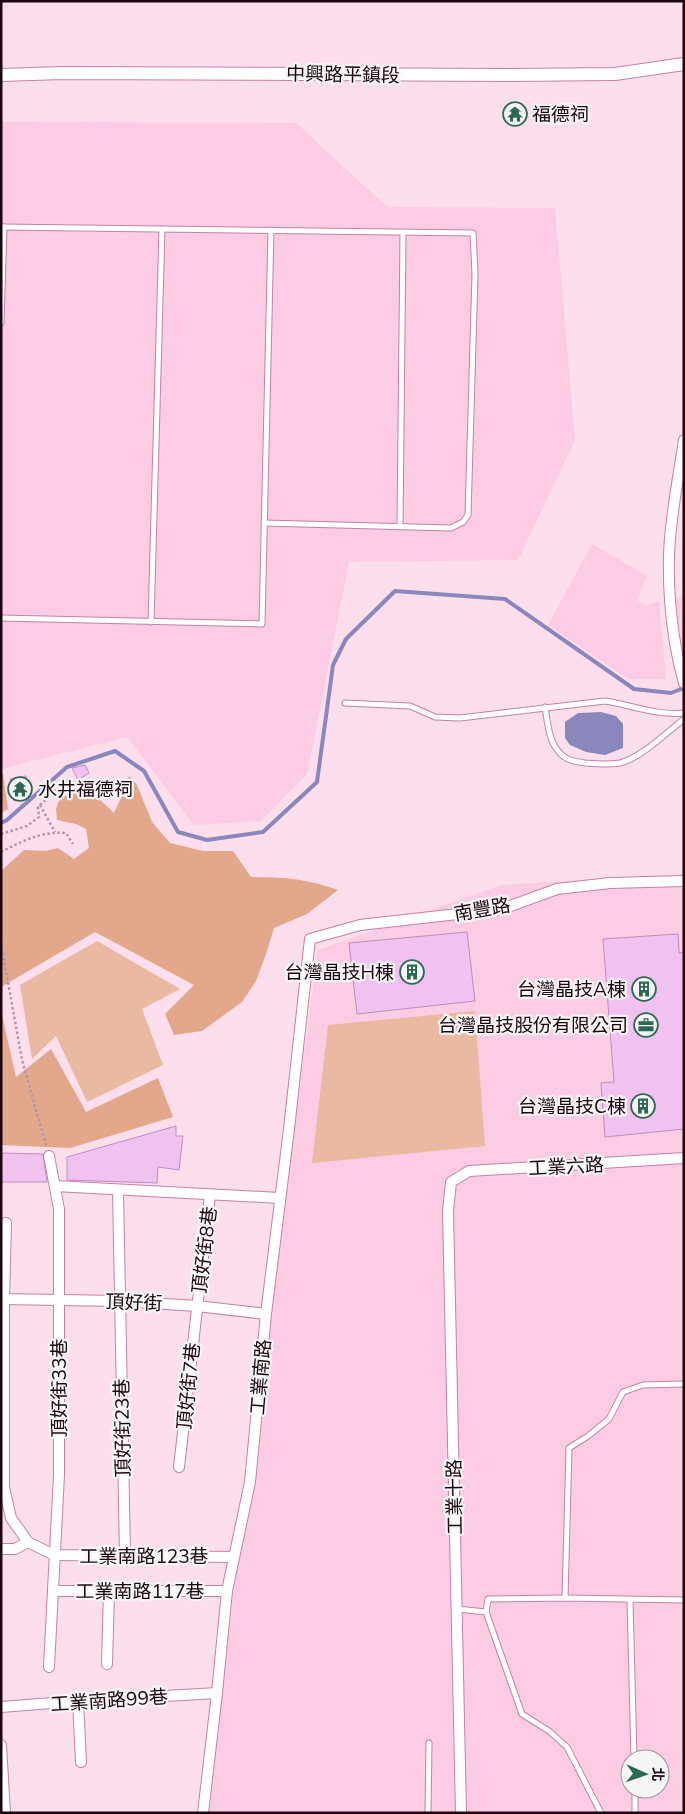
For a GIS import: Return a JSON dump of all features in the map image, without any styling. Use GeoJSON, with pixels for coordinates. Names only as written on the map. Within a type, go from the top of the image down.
{"type":"FeatureCollection","features":[{"type":"Feature","properties":{"kind":"street","name":"中興路平鎮段"},"geometry":{"type":"LineString","coordinates":[[1,75],[62,73],[615,74],[684,64]]}},
{"type":"Feature","properties":{"kind":"street"},"geometry":{"type":"LineString","coordinates":[[684,440],[671,522],[669,594],[678,664],[684,683]]}},
{"type":"Feature","properties":{"kind":"street","name":"南豐路"},"geometry":{"type":"LineString","coordinates":[[310,939],[360,925],[502,909],[557,889],[610,883],[684,881]]}},
{"type":"Feature","properties":{"kind":"street","name":"工業南路"},"geometry":{"type":"LineString","coordinates":[[203,1813],[227,1591],[250,1482],[266,1314],[310,939]]}},
{"type":"Feature","properties":{"kind":"street","name":"頂好街33巷"},"geometry":{"type":"LineString","coordinates":[[49,1156],[59,1209],[60,1475],[49,1667]]}},
{"type":"Feature","properties":{"kind":"street","name":"工業六路"},"geometry":{"type":"LineString","coordinates":[[452,1182],[469,1171],[684,1158]]}},
{"type":"Feature","properties":{"kind":"street","name":"工業十路"},"geometry":{"type":"LineString","coordinates":[[452,1182],[448,1212],[461,1813]]}},
{"type":"Feature","properties":{"kind":"street"},"geometry":{"type":"LineString","coordinates":[[56,1186],[118,1191],[280,1198]]}},
{"type":"Feature","properties":{"kind":"street","name":"頂好街23巷"},"geometry":{"type":"LineString","coordinates":[[118,1191],[125,1555]]}},
{"type":"Feature","properties":{"kind":"street","name":"頂好街8巷"},"geometry":{"type":"LineString","coordinates":[[197,1306],[210,1195]]}},
{"type":"Feature","properties":{"kind":"street"},"geometry":{"type":"LineString","coordinates":[[6,1223],[2,1299],[4,1487],[11,1518],[28,1542],[54,1555]]}},
{"type":"Feature","properties":{"kind":"street","name":"頂好街"},"geometry":{"type":"LineString","coordinates":[[2,1299],[120,1301],[197,1306],[266,1314]]}},
{"type":"Feature","properties":{"kind":"street","name":"頂好街7巷"},"geometry":{"type":"LineString","coordinates":[[179,1466],[197,1306]]}},
{"type":"Feature","properties":{"kind":"street"},"geometry":{"type":"LineString","coordinates":[[1,1548],[15,1549],[28,1542]]}},
{"type":"Feature","properties":{"kind":"street","name":"工業南路123巷"},"geometry":{"type":"LineString","coordinates":[[54,1555],[234,1557]]}},
{"type":"Feature","properties":{"kind":"street","name":"工業南路117巷"},"geometry":{"type":"LineString","coordinates":[[54,1591],[227,1591]]}},
{"type":"Feature","properties":{"kind":"street"},"geometry":{"type":"LineString","coordinates":[[108,1664],[109,1591]]}},
{"type":"Feature","properties":{"kind":"street","name":"工業南路99巷"},"geometry":{"type":"LineString","coordinates":[[1,1707],[217,1693]]}},
{"type":"Feature","properties":{"kind":"street"},"geometry":{"type":"LineString","coordinates":[[78,1701],[81,1762]]}},
{"type":"Feature","properties":{"kind":"street"},"geometry":{"type":"LineString","coordinates":[[1,1745],[5,1813]]}},
{"type":"Feature","properties":{"kind":"lane"},"geometry":{"type":"LineString","coordinates":[[1,323],[3,227],[473,233],[475,274],[468,515],[463,522],[451,528],[264,523]]}},
{"type":"Feature","properties":{"kind":"lane"},"geometry":{"type":"LineString","coordinates":[[151,622],[162,229]]}},
{"type":"Feature","properties":{"kind":"lane"},"geometry":{"type":"LineString","coordinates":[[1,618],[262,624],[271,230]]}},
{"type":"Feature","properties":{"kind":"lane"},"geometry":{"type":"LineString","coordinates":[[400,527],[403,233]]}},
{"type":"Feature","properties":{"kind":"lane"},"geometry":{"type":"LineString","coordinates":[[345,703],[410,706],[436,717],[460,718],[605,701],[670,715],[684,714]]}},
{"type":"Feature","properties":{"kind":"lane"},"geometry":{"type":"LineString","coordinates":[[545,707],[552,743],[563,757],[576,762],[598,764],[619,763],[627,760],[684,719]]}},
{"type":"Feature","properties":{"kind":"lane"},"geometry":{"type":"LineString","coordinates":[[565,1598],[568,1448],[588,1436],[609,1419],[623,1392],[643,1385],[684,1384]]}},
{"type":"Feature","properties":{"kind":"lane"},"geometry":{"type":"LineString","coordinates":[[601,1813],[567,1747],[549,1731],[522,1714],[486,1612],[488,1599],[684,1600]]}},
{"type":"Feature","properties":{"kind":"lane"},"geometry":{"type":"LineString","coordinates":[[630,1600],[634,1749]]}},
{"type":"Feature","properties":{"kind":"lane"},"geometry":{"type":"LineString","coordinates":[[457,1609],[486,1612]]}},
{"type":"Feature","properties":{"kind":"lane"},"geometry":{"type":"LineString","coordinates":[[428,1813],[429,1743]]}},
{"type":"Feature","properties":{"kind":"lane"},"geometry":{"type":"LineString","coordinates":[[635,1799],[635,1813]]}},
{"type":"Feature","properties":{"kind":"path"},"geometry":{"type":"LineString","coordinates":[[1,834],[33,822],[39,817],[38,807],[67,780]]}},
{"type":"Feature","properties":{"kind":"path"},"geometry":{"type":"LineString","coordinates":[[40,805],[55,832]]}},
{"type":"Feature","properties":{"kind":"path"},"geometry":{"type":"LineString","coordinates":[[1,852],[24,840],[55,832],[66,833],[73,844]]}},
{"type":"Feature","properties":{"kind":"path"},"geometry":{"type":"LineString","coordinates":[[1,943],[22,1060],[49,1156]]}},
{"type":"Feature","properties":{"kind":"shaded area"},"geometry":{"type":"Polygon","coordinates":[[[1,122],[296,123],[387,207],[555,208],[575,440],[518,560],[349,562],[307,774],[261,821],[194,825],[127,737],[1,769],[1,122]]]}},
{"type":"Feature","properties":{"kind":"shaded area"},"geometry":{"type":"Polygon","coordinates":[[[592,544],[647,576],[637,600],[645,606],[659,601],[666,679],[629,679],[548,625],[592,544]]]}},
{"type":"Feature","properties":{"kind":"shaded area"},"geometry":{"type":"Polygon","coordinates":[[[684,595],[684,666],[675,598],[684,595]]]}},
{"type":"Feature","properties":{"kind":"shaded area"},"geometry":{"type":"Polygon","coordinates":[[[601,712],[616,716],[623,724],[623,748],[605,755],[586,752],[570,745],[565,738],[565,722],[578,713],[601,712]]]}},
{"type":"Feature","properties":{"kind":"shaded area"},"geometry":{"type":"Polygon","coordinates":[[[1,774],[3,774],[8,809],[1,813],[1,774]]]}},
{"type":"Feature","properties":{"kind":"shaded area"},"geometry":{"type":"Polygon","coordinates":[[[129,776],[137,785],[152,822],[170,843],[203,851],[233,851],[251,877],[295,879],[338,890],[307,914],[274,928],[256,981],[242,1002],[202,1031],[174,1035],[165,1014],[194,985],[95,932],[1,987],[1,871],[24,850],[45,851],[58,848],[74,859],[89,848],[86,829],[76,824],[57,820],[56,809],[60,798],[82,789],[95,795],[114,813],[129,776]]]}},
{"type":"Feature","properties":{"kind":"shaded area"},"geometry":{"type":"Polygon","coordinates":[[[684,874],[684,1813],[203,1813],[207,1802],[318,950],[501,885],[684,874]]]}},
{"type":"Feature","properties":{"kind":"shaded area"},"geometry":{"type":"Polygon","coordinates":[[[97,941],[180,989],[142,1009],[163,1065],[87,1102],[56,1036],[32,1059],[20,985],[97,941]]]}},
{"type":"Feature","properties":{"kind":"shaded area"},"geometry":{"type":"Polygon","coordinates":[[[1,1011],[16,1077],[51,1049],[86,1112],[158,1078],[173,1117],[70,1148],[1,1145],[1,1011]]]}},
{"type":"Feature","properties":{"kind":"shaded area"},"geometry":{"type":"Polygon","coordinates":[[[475,1011],[485,1146],[312,1163],[328,1025],[475,1011]]]}},
{"type":"Feature","properties":{"kind":"building","name":"福德祠"},"geometry":{"type":"Polygon","coordinates":[[[517,106],[523,119],[513,122],[507,109],[517,106]]]}},
{"type":"Feature","properties":{"kind":"building"},"geometry":{"type":"Polygon","coordinates":[[[85,765],[89,773],[78,780],[72,768],[85,765]]]}},
{"type":"Feature","properties":{"kind":"building","name":"水井福德祠"},"geometry":{"type":"Polygon","coordinates":[[[26,776],[30,798],[14,801],[10,779],[26,776]]]}},
{"type":"Feature","properties":{"kind":"building","name":"台灣晶技H棟"},"geometry":{"type":"Polygon","coordinates":[[[467,932],[475,1001],[357,1014],[349,943],[467,932]]]}},
{"type":"Feature","properties":{"kind":"building","name":"台灣晶技A棟"},"geometry":{"type":"Polygon","coordinates":[[[678,934],[679,953],[684,952],[684,1129],[605,1137],[601,1083],[614,1082],[603,939],[678,934]]]}},
{"type":"Feature","properties":{"kind":"building"},"geometry":{"type":"Polygon","coordinates":[[[176,1126],[176,1136],[183,1136],[179,1170],[158,1167],[157,1183],[67,1180],[67,1157],[176,1126]]]}},
{"type":"Feature","properties":{"kind":"building"},"geometry":{"type":"Polygon","coordinates":[[[1,1153],[43,1154],[47,1182],[1,1182],[1,1153]]]}},
{"type":"Feature","properties":{"kind":"waterway"},"geometry":{"type":"LineString","coordinates":[[1,823],[7,820],[67,767],[115,751],[144,771],[178,832],[207,840],[263,832],[317,782],[333,665],[346,639],[395,591],[505,599],[634,689],[671,693],[684,688]]}},
{"type":"Feature","properties":{"kind":"place","name":"福德祠"},"geometry":{"type":"Point","coordinates":[515,114]}},
{"type":"Feature","properties":{"kind":"place","name":"水井福德祠"},"geometry":{"type":"Point","coordinates":[20,789]}},
{"type":"Feature","properties":{"kind":"place","name":"台灣晶技H棟"},"geometry":{"type":"Point","coordinates":[412,972]}},
{"type":"Feature","properties":{"kind":"place","name":"台灣晶技A棟"},"geometry":{"type":"Point","coordinates":[644,989]}},
{"type":"Feature","properties":{"kind":"place","name":"台灣晶技股份有限公司"},"geometry":{"type":"Point","coordinates":[646,1025]}},
{"type":"Feature","properties":{"kind":"place","name":"台灣晶技C棟"},"geometry":{"type":"Point","coordinates":[643,1106]}}]}
